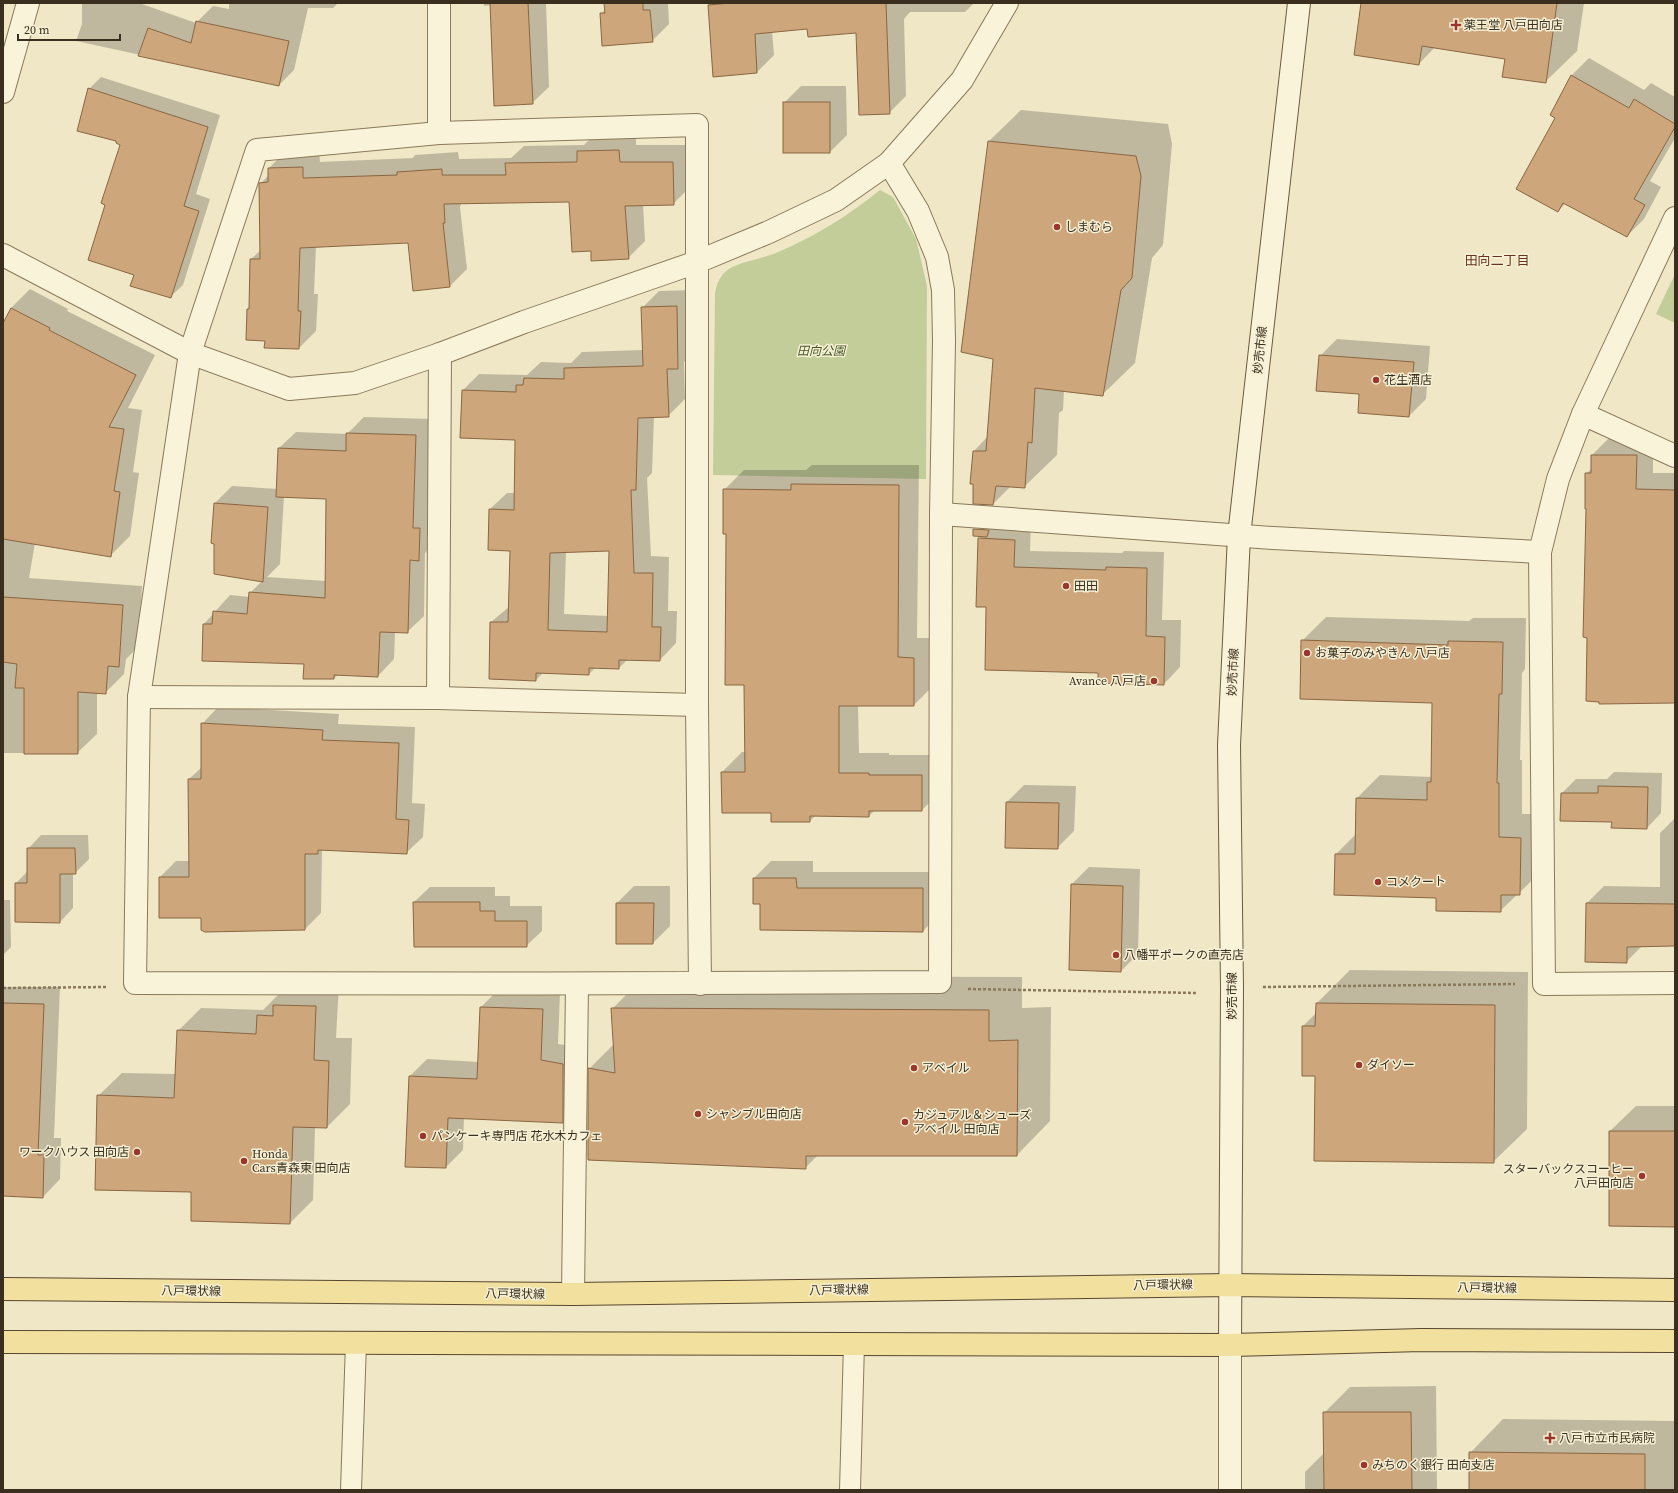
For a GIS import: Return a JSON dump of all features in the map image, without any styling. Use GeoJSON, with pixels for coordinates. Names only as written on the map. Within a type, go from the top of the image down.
{"type":"FeatureCollection","features":[{"type":"Feature","properties":{"kind":"main road","name":"八戸環状線"},"geometry":{"type":"LineString","coordinates":[[3,1289],[573,1294],[1230,1285],[1675,1290]]}},
{"type":"Feature","properties":{"kind":"main road"},"geometry":{"type":"LineString","coordinates":[[3,1342],[1230,1345],[1422,1340],[1675,1341]]}},
{"type":"Feature","properties":{"kind":"street"},"geometry":{"type":"LineString","coordinates":[[3,92],[28,3]]}},
{"type":"Feature","properties":{"kind":"street"},"geometry":{"type":"LineString","coordinates":[[439,3],[439,133]]}},
{"type":"Feature","properties":{"kind":"street"},"geometry":{"type":"LineString","coordinates":[[3,255],[190,353],[289,389],[355,383],[697,262],[769,232],[836,200],[889,163],[962,80],[1007,3]]}},
{"type":"Feature","properties":{"kind":"street","name":"妙売市線"},"geometry":{"type":"LineString","coordinates":[[1230,1490],[1232,988],[1229,745],[1239,536],[1299,3]]}},
{"type":"Feature","properties":{"kind":"street"},"geometry":{"type":"LineString","coordinates":[[700,984],[696,705],[697,125],[439,133],[257,150],[190,353],[139,697],[135,983],[577,985],[700,984],[940,982],[941,514],[944,341],[943,290],[937,257],[918,211],[889,163]]}},
{"type":"Feature","properties":{"kind":"street"},"geometry":{"type":"LineString","coordinates":[[1675,218],[1583,414],[1558,479],[1540,552],[1544,984],[1675,983]]}},
{"type":"Feature","properties":{"kind":"street"},"geometry":{"type":"LineString","coordinates":[[438,698],[440,354]]}},
{"type":"Feature","properties":{"kind":"street"},"geometry":{"type":"LineString","coordinates":[[1583,414],[1675,456]]}},
{"type":"Feature","properties":{"kind":"street"},"geometry":{"type":"LineString","coordinates":[[941,514],[1239,536],[1540,552]]}},
{"type":"Feature","properties":{"kind":"street"},"geometry":{"type":"LineString","coordinates":[[139,697],[438,698],[696,705]]}},
{"type":"Feature","properties":{"kind":"street"},"geometry":{"type":"LineString","coordinates":[[573,1294],[577,985]]}},
{"type":"Feature","properties":{"kind":"lane"},"geometry":{"type":"LineString","coordinates":[[351,1490],[356,1343]]}},
{"type":"Feature","properties":{"kind":"lane"},"geometry":{"type":"LineString","coordinates":[[850,1490],[854,1344]]}},
{"type":"Feature","properties":{"kind":"path"},"geometry":{"type":"LineString","coordinates":[[940,982],[957,988],[1198,993]]}},
{"type":"Feature","properties":{"kind":"path"},"geometry":{"type":"LineString","coordinates":[[3,988],[123,987],[135,983]]}},
{"type":"Feature","properties":{"kind":"path"},"geometry":{"type":"LineString","coordinates":[[1263,987],[1544,984]]}},
{"type":"Feature","properties":{"kind":"green space","name":"田向公園"},"geometry":{"type":"Polygon","coordinates":[[[880,190],[893,197],[916,239],[927,286],[926,479],[713,475],[715,294],[719,279],[725,272],[742,263],[776,253],[817,233],[856,209],[880,190]]]}},
{"type":"Feature","properties":{"kind":"green space"},"geometry":{"type":"Polygon","coordinates":[[[1675,274],[1675,323],[1656,314],[1675,274]]]}},
{"type":"Feature","properties":{"kind":"building"},"geometry":{"type":"Polygon","coordinates":[[[490,3],[528,3],[533,104],[494,106],[490,3]]]}},
{"type":"Feature","properties":{"kind":"building"},"geometry":{"type":"Polygon","coordinates":[[[604,3],[643,3],[643,10],[650,10],[653,42],[602,46],[600,13],[605,13],[604,3]]]}},
{"type":"Feature","properties":{"kind":"building"},"geometry":{"type":"Polygon","coordinates":[[[730,3],[886,3],[890,114],[859,115],[856,33],[808,37],[807,29],[755,34],[757,73],[713,77],[708,5],[730,3]]]}},
{"type":"Feature","properties":{"kind":"building","name":"薬王堂 八戸田向店"},"geometry":{"type":"Polygon","coordinates":[[[1361,3],[1557,3],[1546,83],[1502,77],[1505,59],[1422,46],[1419,65],[1354,55],[1361,3]]]}},
{"type":"Feature","properties":{"kind":"building"},"geometry":{"type":"Polygon","coordinates":[[[196,21],[289,41],[279,86],[138,56],[148,28],[191,43],[196,21]]]}},
{"type":"Feature","properties":{"kind":"building"},"geometry":{"type":"Polygon","coordinates":[[[1571,75],[1629,108],[1634,99],[1675,124],[1675,127],[1634,199],[1645,205],[1627,237],[1563,203],[1558,212],[1516,189],[1555,118],[1550,115],[1571,75]]]}},
{"type":"Feature","properties":{"kind":"building"},"geometry":{"type":"Polygon","coordinates":[[[88,88],[208,127],[184,206],[199,211],[171,298],[130,286],[134,275],[88,260],[105,205],[101,203],[120,145],[116,143],[116,141],[77,131],[88,88]]]}},
{"type":"Feature","properties":{"kind":"building"},"geometry":{"type":"Polygon","coordinates":[[[783,102],[830,102],[830,153],[783,153],[783,102]]]}},
{"type":"Feature","properties":{"kind":"building","name":"しまむら"},"geometry":{"type":"Polygon","coordinates":[[[988,141],[1136,156],[1141,176],[1132,278],[1121,290],[1103,396],[1035,388],[1032,443],[1028,442],[1025,488],[996,486],[993,505],[973,504],[973,484],[970,484],[973,451],[986,451],[993,359],[961,352],[988,141]]]}},
{"type":"Feature","properties":{"kind":"building"},"geometry":{"type":"Polygon","coordinates":[[[619,150],[620,162],[673,162],[674,205],[625,206],[629,259],[591,261],[591,251],[572,252],[569,202],[444,204],[445,223],[443,223],[450,287],[413,291],[408,243],[300,248],[298,311],[301,311],[299,349],[264,348],[265,341],[246,340],[247,309],[249,309],[250,259],[260,259],[259,183],[268,182],[268,168],[303,167],[303,178],[397,175],[397,172],[442,169],[442,175],[506,175],[505,163],[577,162],[577,151],[619,150]]]}},
{"type":"Feature","properties":{"kind":"building"},"geometry":{"type":"Polygon","coordinates":[[[677,306],[678,369],[667,369],[669,417],[638,418],[636,490],[631,490],[634,573],[653,573],[652,627],[661,627],[660,661],[619,660],[619,669],[589,668],[589,675],[536,673],[536,681],[489,679],[490,622],[508,622],[510,551],[488,550],[489,509],[514,510],[515,440],[460,438],[462,390],[516,392],[516,385],[523,385],[524,378],[564,379],[564,368],[643,366],[641,307],[677,306]],[[609,551],[550,553],[548,630],[607,632],[609,551]]]}},
{"type":"Feature","properties":{"kind":"building"},"geometry":{"type":"Polygon","coordinates":[[[11,308],[50,328],[49,330],[136,375],[109,427],[124,429],[114,491],[120,492],[111,557],[3,539],[3,323],[11,308]]]}},
{"type":"Feature","properties":{"kind":"building"},"geometry":{"type":"Polygon","coordinates":[[[1319,355],[1414,362],[1409,417],[1358,413],[1359,394],[1316,391],[1319,355]]]}},
{"type":"Feature","properties":{"kind":"building"},"geometry":{"type":"Polygon","coordinates":[[[346,433],[416,435],[413,528],[420,528],[419,561],[410,560],[408,633],[380,632],[378,677],[334,675],[334,679],[303,679],[304,664],[202,661],[203,624],[212,624],[213,611],[247,614],[249,592],[325,598],[326,499],[276,497],[278,448],[346,451],[346,433]]]}},
{"type":"Feature","properties":{"kind":"building"},"geometry":{"type":"Polygon","coordinates":[[[1591,455],[1637,455],[1636,489],[1675,490],[1675,703],[1599,704],[1599,702],[1586,701],[1587,638],[1583,637],[1586,509],[1585,473],[1591,473],[1591,455]]]}},
{"type":"Feature","properties":{"kind":"building"},"geometry":{"type":"Polygon","coordinates":[[[791,484],[899,485],[898,657],[914,658],[914,706],[839,706],[839,773],[869,773],[869,775],[922,775],[922,811],[869,811],[869,817],[810,816],[810,822],[771,822],[771,813],[722,813],[721,772],[745,772],[744,685],[725,685],[726,534],[723,534],[723,489],[791,490],[791,484]]]}},
{"type":"Feature","properties":{"kind":"building"},"geometry":{"type":"Polygon","coordinates":[[[214,503],[268,507],[263,582],[214,574],[214,544],[211,543],[214,503]]]}},
{"type":"Feature","properties":{"kind":"building"},"geometry":{"type":"Polygon","coordinates":[[[973,529],[989,530],[987,537],[973,536],[973,529]]]}},
{"type":"Feature","properties":{"kind":"building"},"geometry":{"type":"Polygon","coordinates":[[[978,538],[1015,540],[1014,567],[1106,570],[1106,567],[1147,568],[1146,636],[1165,637],[1164,685],[1098,683],[1098,673],[985,670],[986,607],[976,607],[978,538]]]}},
{"type":"Feature","properties":{"kind":"building"},"geometry":{"type":"Polygon","coordinates":[[[3,597],[123,605],[119,667],[108,666],[106,694],[78,692],[78,754],[24,754],[24,688],[15,688],[17,664],[3,662],[3,597]]]}},
{"type":"Feature","properties":{"kind":"building"},"geometry":{"type":"Polygon","coordinates":[[[1301,640],[1448,645],[1448,641],[1503,642],[1502,694],[1499,694],[1497,783],[1499,783],[1499,837],[1521,838],[1520,895],[1501,895],[1501,912],[1436,911],[1436,898],[1334,895],[1335,854],[1355,854],[1356,798],[1427,800],[1427,782],[1431,782],[1432,703],[1300,699],[1301,640]]]}},
{"type":"Feature","properties":{"kind":"building"},"geometry":{"type":"Polygon","coordinates":[[[201,723],[323,730],[322,740],[399,743],[396,819],[409,820],[407,854],[318,850],[318,854],[305,854],[305,930],[205,932],[201,930],[201,918],[159,918],[159,877],[189,877],[188,779],[201,779],[201,723]]]}},
{"type":"Feature","properties":{"kind":"building"},"geometry":{"type":"Polygon","coordinates":[[[1598,786],[1648,787],[1647,829],[1611,828],[1612,822],[1560,821],[1561,793],[1598,793],[1598,786]]]}},
{"type":"Feature","properties":{"kind":"building"},"geometry":{"type":"Polygon","coordinates":[[[1006,802],[1059,803],[1058,849],[1005,848],[1006,802]]]}},
{"type":"Feature","properties":{"kind":"building"},"geometry":{"type":"Polygon","coordinates":[[[27,848],[75,848],[76,874],[60,874],[60,923],[15,922],[15,883],[27,883],[27,848]]]}},
{"type":"Feature","properties":{"kind":"building"},"geometry":{"type":"Polygon","coordinates":[[[753,878],[796,878],[797,888],[923,888],[923,932],[760,930],[760,904],[753,904],[753,878]]]}},
{"type":"Feature","properties":{"kind":"building"},"geometry":{"type":"Polygon","coordinates":[[[1071,884],[1123,886],[1121,972],[1069,970],[1071,884]]]}},
{"type":"Feature","properties":{"kind":"building"},"geometry":{"type":"Polygon","coordinates":[[[413,902],[480,902],[480,911],[495,911],[495,921],[527,921],[527,947],[414,947],[413,902]]]}},
{"type":"Feature","properties":{"kind":"building"},"geometry":{"type":"Polygon","coordinates":[[[616,903],[654,903],[653,944],[616,944],[616,903]]]}},
{"type":"Feature","properties":{"kind":"building"},"geometry":{"type":"Polygon","coordinates":[[[1586,903],[1675,904],[1675,946],[1627,947],[1627,963],[1585,962],[1586,903]]]}},
{"type":"Feature","properties":{"kind":"building"},"geometry":{"type":"Polygon","coordinates":[[[3,1003],[44,1004],[38,1155],[44,1155],[43,1198],[3,1196],[3,1003]]]}},
{"type":"Feature","properties":{"kind":"building"},"geometry":{"type":"Polygon","coordinates":[[[1316,1003],[1495,1005],[1494,1163],[1314,1161],[1315,1076],[1302,1076],[1302,1026],[1315,1026],[1316,1003]]]}},
{"type":"Feature","properties":{"kind":"building"},"geometry":{"type":"Polygon","coordinates":[[[273,1005],[316,1006],[314,1060],[329,1061],[327,1128],[293,1127],[290,1224],[191,1221],[191,1192],[95,1190],[97,1095],[174,1098],[177,1030],[256,1034],[257,1015],[273,1016],[273,1005]]]}},
{"type":"Feature","properties":{"kind":"building"},"geometry":{"type":"Polygon","coordinates":[[[480,1007],[543,1009],[541,1060],[563,1064],[563,1123],[448,1118],[446,1168],[405,1167],[409,1076],[477,1079],[480,1007]]]}},
{"type":"Feature","properties":{"kind":"building"},"geometry":{"type":"Polygon","coordinates":[[[611,1008],[989,1010],[989,1041],[1018,1040],[1017,1156],[806,1156],[806,1169],[588,1160],[588,1068],[615,1073],[611,1008]]]}},
{"type":"Feature","properties":{"kind":"building"},"geometry":{"type":"Polygon","coordinates":[[[1609,1131],[1675,1131],[1675,1227],[1609,1226],[1609,1131]]]}},
{"type":"Feature","properties":{"kind":"building"},"geometry":{"type":"Polygon","coordinates":[[[1323,1412],[1411,1412],[1412,1490],[1324,1490],[1323,1412]]]}},
{"type":"Feature","properties":{"kind":"building"},"geometry":{"type":"Polygon","coordinates":[[[1469,1452],[1645,1454],[1645,1490],[1469,1490],[1469,1452]]]}},
{"type":"Feature","properties":{"kind":"place","name":"薬王堂 八戸田向店"},"geometry":{"type":"Point","coordinates":[1456,25]}},
{"type":"Feature","properties":{"kind":"place","name":"しまむら"},"geometry":{"type":"Point","coordinates":[1057,227]}},
{"type":"Feature","properties":{"kind":"place","name":"花生酒店"},"geometry":{"type":"Point","coordinates":[1376,380]}},
{"type":"Feature","properties":{"kind":"place","name":"田田"},"geometry":{"type":"Point","coordinates":[1066,586]}},
{"type":"Feature","properties":{"kind":"place","name":"お菓子のみやきん 八戸店"},"geometry":{"type":"Point","coordinates":[1307,653]}},
{"type":"Feature","properties":{"kind":"place","name":"Avance 八戸店"},"geometry":{"type":"Point","coordinates":[1154,681]}},
{"type":"Feature","properties":{"kind":"place","name":"コメクート"},"geometry":{"type":"Point","coordinates":[1378,882]}},
{"type":"Feature","properties":{"kind":"place","name":"八幡平ポークの直売店"},"geometry":{"type":"Point","coordinates":[1116,955]}},
{"type":"Feature","properties":{"kind":"place","name":"ダイソー"},"geometry":{"type":"Point","coordinates":[1359,1065]}},
{"type":"Feature","properties":{"kind":"place","name":"アベイル"},"geometry":{"type":"Point","coordinates":[914,1068]}},
{"type":"Feature","properties":{"kind":"place","name":"シャンブル田向店"},"geometry":{"type":"Point","coordinates":[698,1114]}},
{"type":"Feature","properties":{"kind":"place","name":"カジュアル＆シューズ アベイル 田向店"},"geometry":{"type":"Point","coordinates":[905,1122]}},
{"type":"Feature","properties":{"kind":"place","name":"パンケーキ専門店 花水木カフェ"},"geometry":{"type":"Point","coordinates":[423,1136]}},
{"type":"Feature","properties":{"kind":"place","name":"ワークハウス 田向店"},"geometry":{"type":"Point","coordinates":[137,1152]}},
{"type":"Feature","properties":{"kind":"place","name":"Honda Cars青森東 田向店"},"geometry":{"type":"Point","coordinates":[244,1161]}},
{"type":"Feature","properties":{"kind":"place","name":"スターバックスコーヒー 八戸田向店"},"geometry":{"type":"Point","coordinates":[1642,1176]}},
{"type":"Feature","properties":{"kind":"place","name":"八戸市立市民病院"},"geometry":{"type":"Point","coordinates":[1550,1438]}},
{"type":"Feature","properties":{"kind":"place","name":"みちのく銀行 田向支店"},"geometry":{"type":"Point","coordinates":[1364,1465]}},
{"type":"Feature","properties":{"kind":"district","name":"田向二丁目"},"geometry":{"type":"Point","coordinates":[1497,260]}}]}
